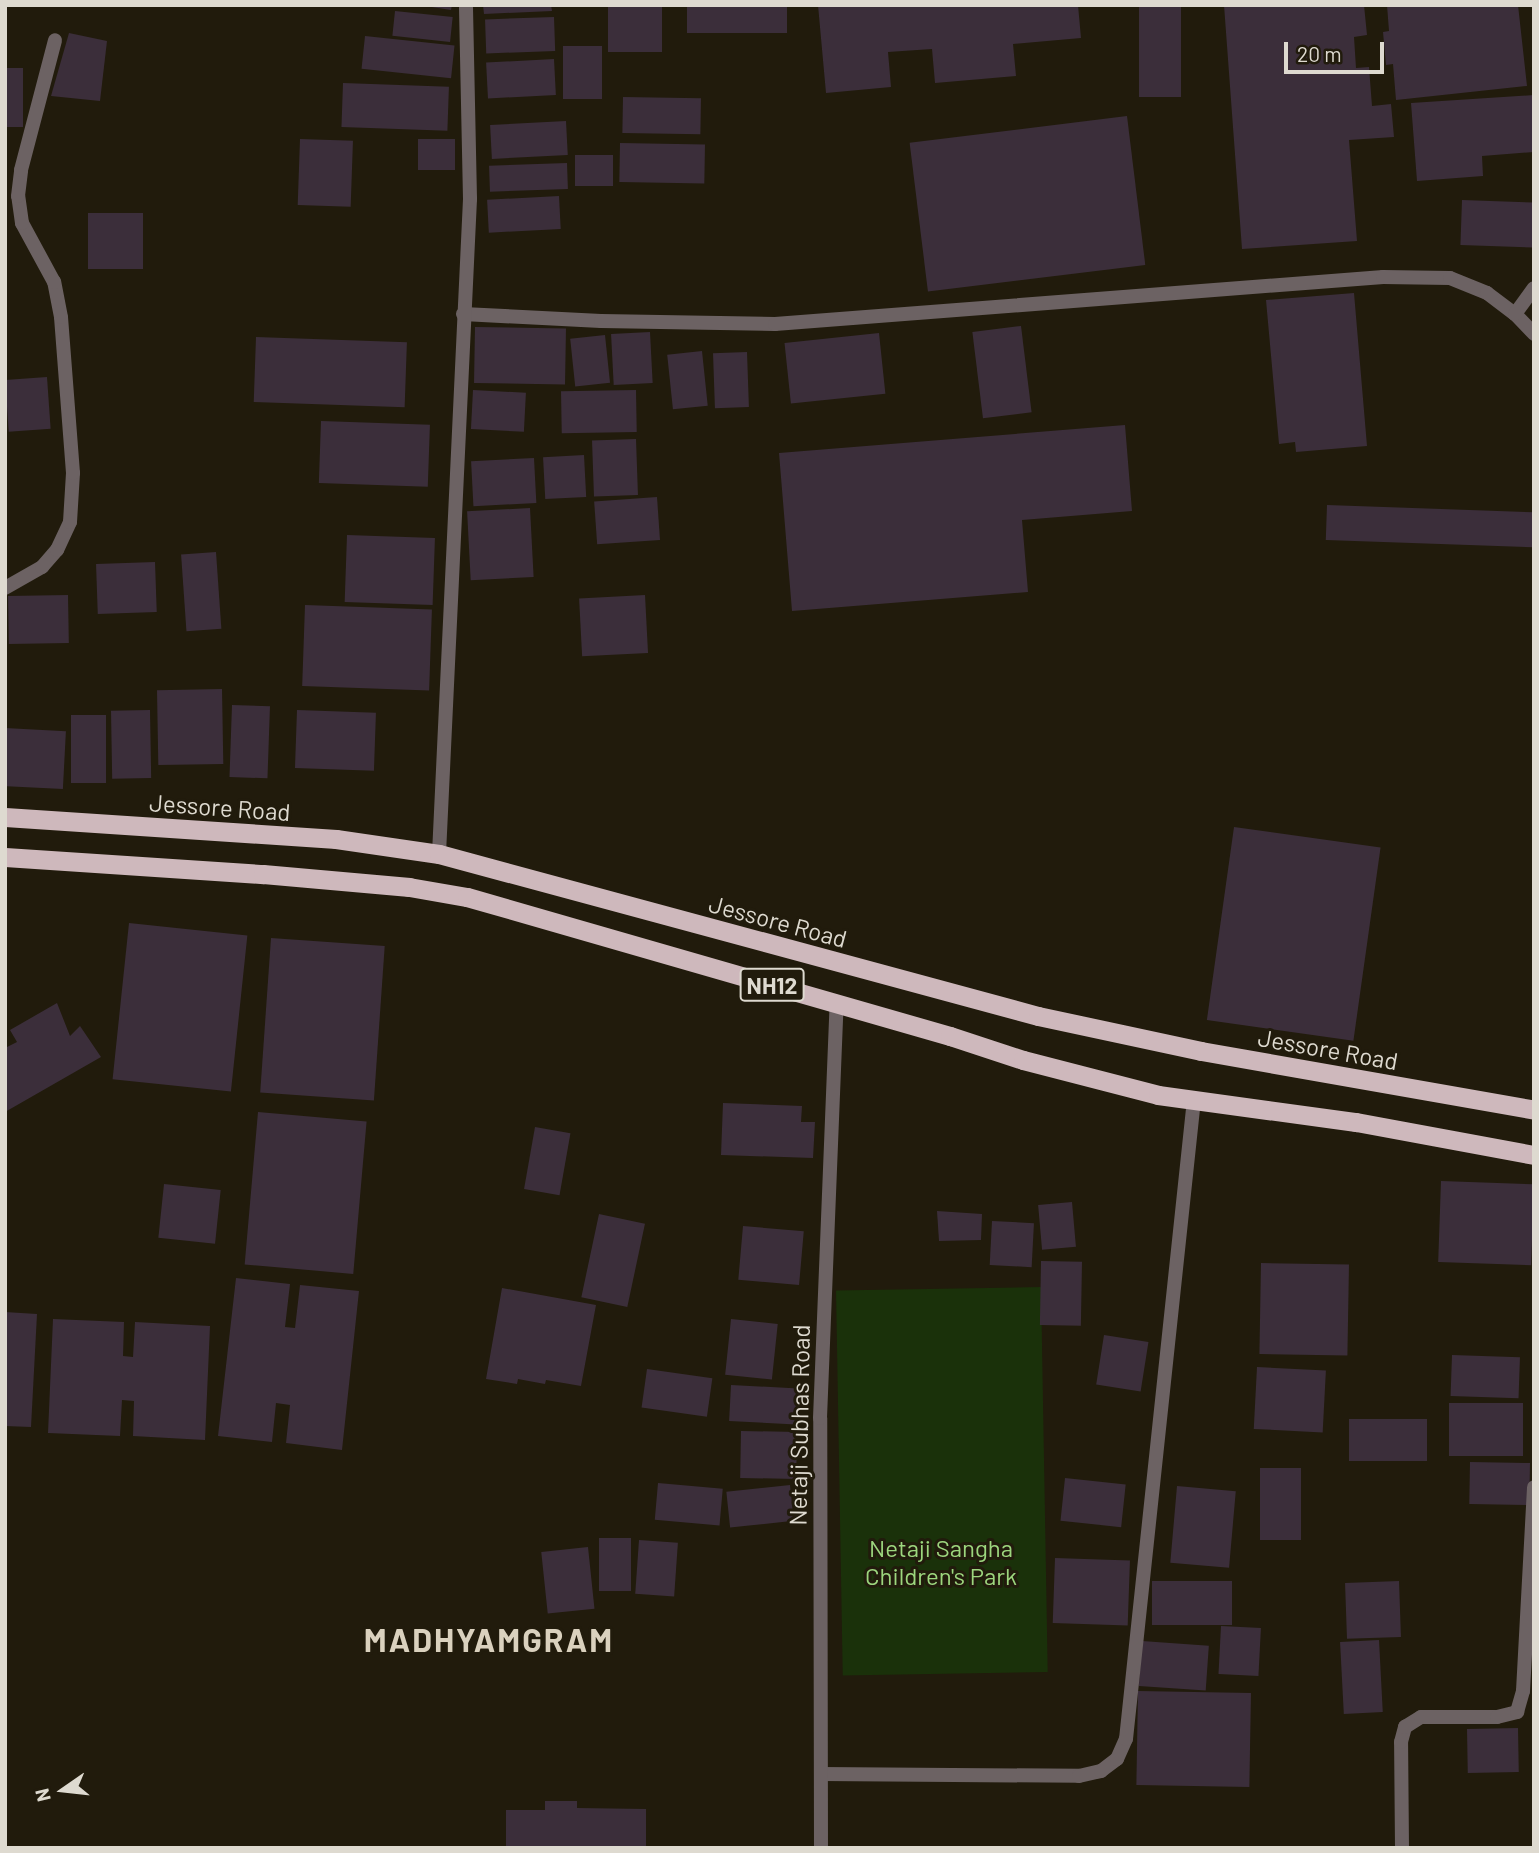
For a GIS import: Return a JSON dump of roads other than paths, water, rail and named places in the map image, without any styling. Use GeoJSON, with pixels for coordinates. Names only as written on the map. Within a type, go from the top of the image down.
{"type":"FeatureCollection","features":[{"type":"Feature","properties":{"kind":"highway","name":"Jessore Road"},"geometry":{"type":"LineString","coordinates":[[5,817],[335,839],[439,854],[1038,1016],[1201,1051],[1534,1110]]}},
{"type":"Feature","properties":{"kind":"highway","name":"NH12"},"geometry":{"type":"LineString","coordinates":[[5,857],[264,874],[467,897],[837,1003],[1023,1060],[1158,1095],[1356,1122],[1534,1155]]}},
{"type":"Feature","properties":{"kind":"street"},"geometry":{"type":"LineString","coordinates":[[439,854],[470,199],[466,5]]}},
{"type":"Feature","properties":{"kind":"street"},"geometry":{"type":"LineString","coordinates":[[5,588],[42,567],[57,550],[70,522],[73,473],[61,317],[54,282],[22,223],[18,196],[21,170],[55,40]]}},
{"type":"Feature","properties":{"kind":"street"},"geometry":{"type":"LineString","coordinates":[[463,314],[601,321],[775,324],[1383,277],[1450,278],[1487,293],[1515,314],[1534,334]]}},
{"type":"Feature","properties":{"kind":"street"},"geometry":{"type":"LineString","coordinates":[[1515,314],[1534,288]]}},
{"type":"Feature","properties":{"kind":"street","name":"Netaji Subhas Road"},"geometry":{"type":"LineString","coordinates":[[821,1848],[820,1418],[837,1003]]}},
{"type":"Feature","properties":{"kind":"street"},"geometry":{"type":"LineString","coordinates":[[821,1773],[1079,1776],[1101,1771],[1117,1759],[1126,1739],[1194,1100]]}},
{"type":"Feature","properties":{"kind":"street"},"geometry":{"type":"LineString","coordinates":[[1402,1848],[1401,1742],[1405,1727],[1421,1717],[1497,1717],[1517,1712],[1524,1691],[1534,1487]]}},
{"type":"Feature","properties":{"kind":"district","name":"MADHYAMGRAM"},"geometry":{"type":"Point","coordinates":[489,1639]}},
{"type":"Feature","properties":{"kind":"park label","name":"Netaji Sangha Children's Park"},"geometry":{"type":"Point","coordinates":[941,1562]}}]}
